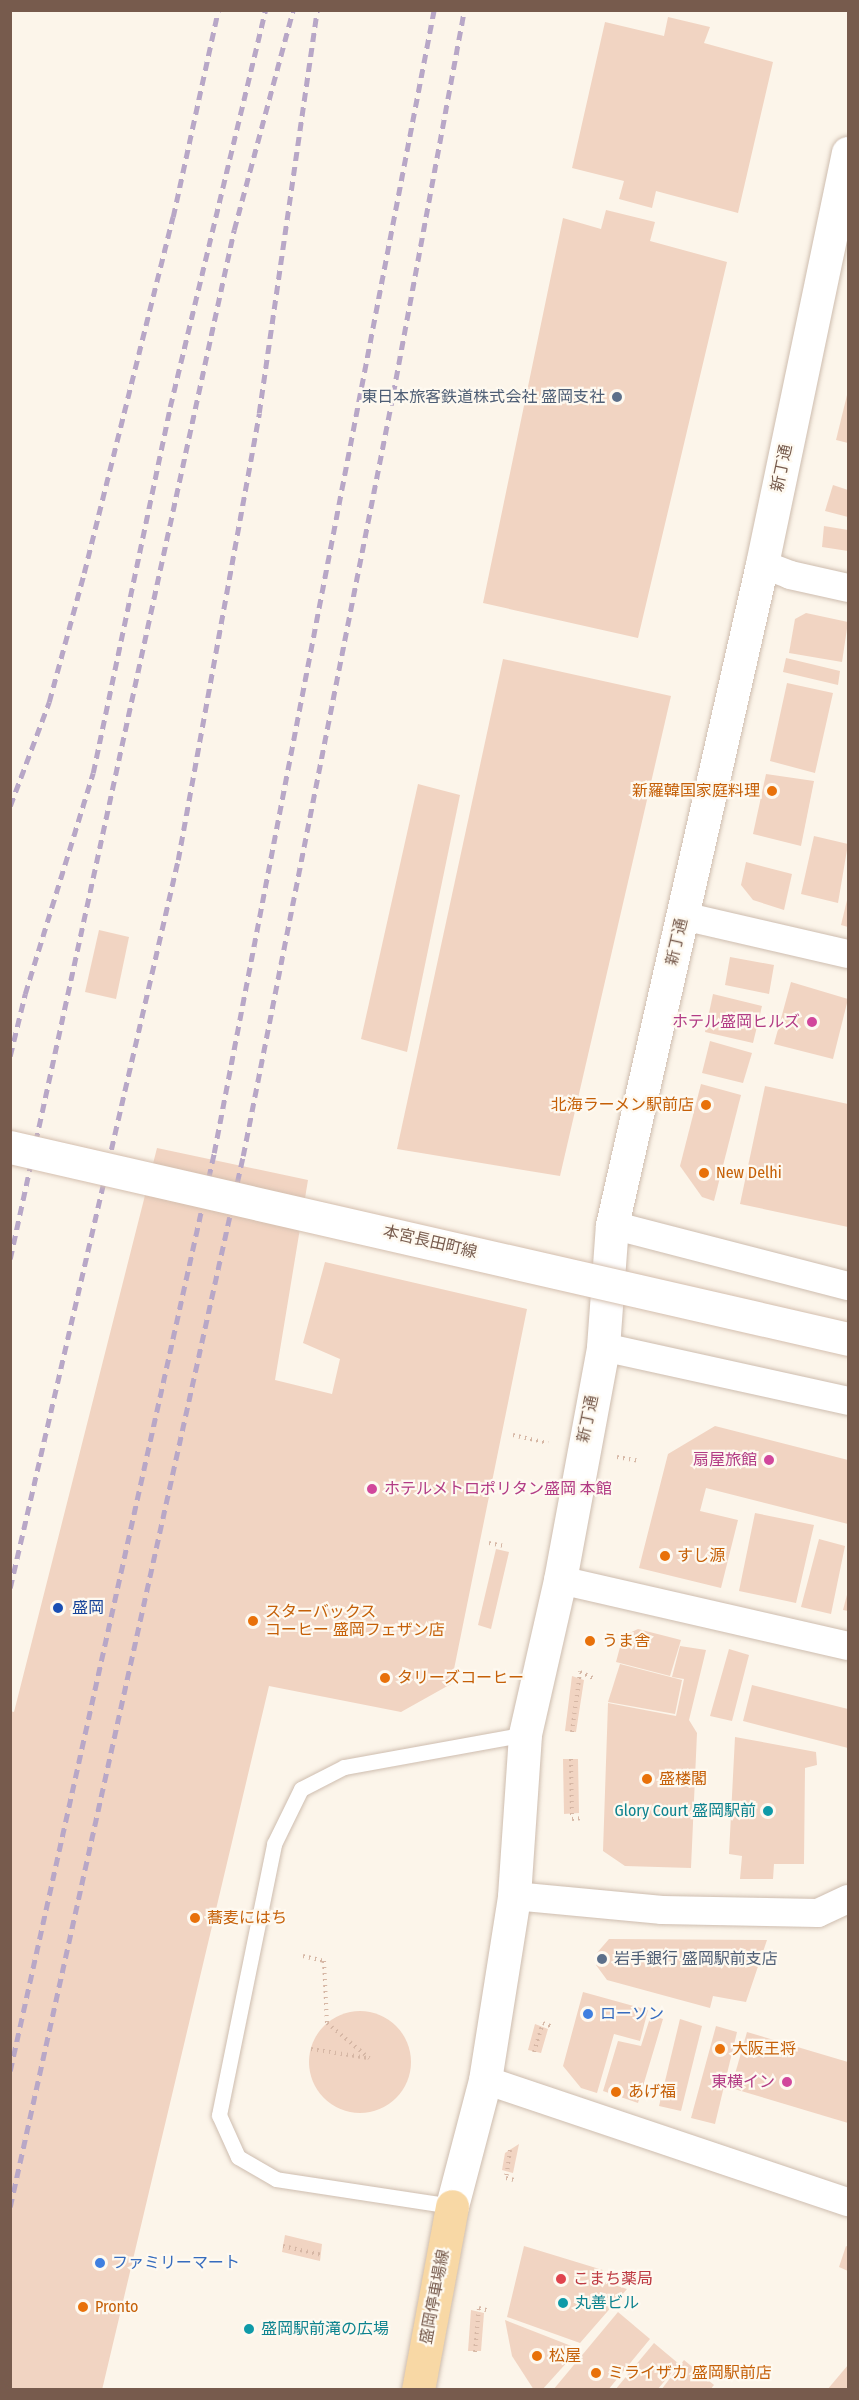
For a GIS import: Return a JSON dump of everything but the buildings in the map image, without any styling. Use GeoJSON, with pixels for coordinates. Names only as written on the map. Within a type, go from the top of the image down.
{"type":"FeatureCollection","features":[{"type":"Feature","properties":{"kind":"main road","name":"盛岡停車場線"},"geometry":{"type":"LineString","coordinates":[[418,2389],[452,2206]]}},
{"type":"Feature","properties":{"kind":"street","name":"新丁通"},"geometry":{"type":"LineString","coordinates":[[452,2206],[485,2080],[514,1896],[525,1734],[561,1580],[603,1347],[612,1225],[844,195],[849,153]]}},
{"type":"Feature","properties":{"kind":"street"},"geometry":{"type":"LineString","coordinates":[[762,564],[790,575],[849,588]]}},
{"type":"Feature","properties":{"kind":"street"},"geometry":{"type":"LineString","coordinates":[[683,916],[849,954]]}},
{"type":"Feature","properties":{"kind":"street","name":"本宮長田町線"},"geometry":{"type":"LineString","coordinates":[[10,1147],[849,1339]]}},
{"type":"Feature","properties":{"kind":"street"},"geometry":{"type":"LineString","coordinates":[[612,1225],[849,1286]]}},
{"type":"Feature","properties":{"kind":"street"},"geometry":{"type":"LineString","coordinates":[[603,1347],[849,1401]]}},
{"type":"Feature","properties":{"kind":"street"},"geometry":{"type":"LineString","coordinates":[[561,1580],[849,1646]]}},
{"type":"Feature","properties":{"kind":"street"},"geometry":{"type":"LineString","coordinates":[[514,1896],[662,1910],[818,1913],[849,1899]]}},
{"type":"Feature","properties":{"kind":"street"},"geometry":{"type":"LineString","coordinates":[[485,2080],[849,2202]]}},
{"type":"Feature","properties":{"kind":"lane"},"geometry":{"type":"LineString","coordinates":[[452,2206],[276,2179],[238,2157],[219,2115],[274,1844],[301,1789],[344,1767],[525,1734]]}},
{"type":"Feature","properties":{"kind":"path"},"geometry":{"type":"LineString","coordinates":[[489,1543],[504,1546]]}},
{"type":"Feature","properties":{"kind":"path"},"geometry":{"type":"LineString","coordinates":[[572,1732],[580,1672],[593,1678]]}},
{"type":"Feature","properties":{"kind":"path"},"geometry":{"type":"LineString","coordinates":[[571,1759],[572,1819],[583,1818]]}},
{"type":"Feature","properties":{"kind":"path"},"geometry":{"type":"LineString","coordinates":[[303,1956],[324,1961],[327,2023],[369,2058],[311,2049]]}},
{"type":"Feature","properties":{"kind":"path"},"geometry":{"type":"LineString","coordinates":[[534,2052],[543,2023],[550,2026]]}},
{"type":"Feature","properties":{"kind":"path"},"geometry":{"type":"LineString","coordinates":[[510,2150],[506,2178],[515,2180]]}},
{"type":"Feature","properties":{"kind":"path"},"geometry":{"type":"LineString","coordinates":[[283,2246],[321,2255]]}},
{"type":"Feature","properties":{"kind":"path"},"geometry":{"type":"LineString","coordinates":[[475,2352],[479,2308],[490,2311]]}},
{"type":"Feature","properties":{"kind":"railway"},"geometry":{"type":"LineString","coordinates":[[10,806],[49,702],[84,573],[173,217],[218,10]]}},
{"type":"Feature","properties":{"kind":"railway"},"geometry":{"type":"LineString","coordinates":[[10,1056],[25,994],[93,773],[170,407],[265,10]]}},
{"type":"Feature","properties":{"kind":"railway"},"geometry":{"type":"LineString","coordinates":[[10,1259],[234,230],[293,10]]}},
{"type":"Feature","properties":{"kind":"railway"},"geometry":{"type":"LineString","coordinates":[[10,1588],[178,860],[259,413],[317,10]]}},
{"type":"Feature","properties":{"kind":"railway"},"geometry":{"type":"LineString","coordinates":[[10,2071],[214,1153],[434,10]]}},
{"type":"Feature","properties":{"kind":"railway"},"geometry":{"type":"LineString","coordinates":[[10,2207],[243,1156],[393,394],[464,10]]}},
{"type":"Feature","properties":{"kind":"place","name":"東日本旅客鉄道株式会社 盛岡支社"},"geometry":{"type":"Point","coordinates":[617,397]}},
{"type":"Feature","properties":{"kind":"place","name":"新羅韓国家庭料理"},"geometry":{"type":"Point","coordinates":[772,791]}},
{"type":"Feature","properties":{"kind":"place","name":"ホテル盛岡ヒルズ"},"geometry":{"type":"Point","coordinates":[812,1022]}},
{"type":"Feature","properties":{"kind":"place","name":"北海ラーメン駅前店"},"geometry":{"type":"Point","coordinates":[706,1105]}},
{"type":"Feature","properties":{"kind":"place","name":"New Delhi"},"geometry":{"type":"Point","coordinates":[704,1173]}},
{"type":"Feature","properties":{"kind":"place","name":"扇屋旅館"},"geometry":{"type":"Point","coordinates":[769,1460]}},
{"type":"Feature","properties":{"kind":"place","name":"ホテルメトロポリタン盛岡 本館"},"geometry":{"type":"Point","coordinates":[372,1489]}},
{"type":"Feature","properties":{"kind":"place","name":"すし源"},"geometry":{"type":"Point","coordinates":[665,1556]}},
{"type":"Feature","properties":{"kind":"place","name":"盛岡"},"geometry":{"type":"Point","coordinates":[58,1608]}},
{"type":"Feature","properties":{"kind":"place","name":"スターバックス コーヒー 盛岡フェザン店"},"geometry":{"type":"Point","coordinates":[253,1621]}},
{"type":"Feature","properties":{"kind":"place","name":"うま舎"},"geometry":{"type":"Point","coordinates":[590,1641]}},
{"type":"Feature","properties":{"kind":"place","name":"タリーズコーヒー"},"geometry":{"type":"Point","coordinates":[385,1678]}},
{"type":"Feature","properties":{"kind":"place","name":"盛楼閣"},"geometry":{"type":"Point","coordinates":[647,1779]}},
{"type":"Feature","properties":{"kind":"place","name":"Glory Court 盛岡駅前"},"geometry":{"type":"Point","coordinates":[768,1811]}},
{"type":"Feature","properties":{"kind":"place","name":"蕎麦にはち"},"geometry":{"type":"Point","coordinates":[195,1918]}},
{"type":"Feature","properties":{"kind":"place","name":"岩手銀行 盛岡駅前支店"},"geometry":{"type":"Point","coordinates":[602,1959]}},
{"type":"Feature","properties":{"kind":"place","name":"ローソン"},"geometry":{"type":"Point","coordinates":[588,2014]}},
{"type":"Feature","properties":{"kind":"place","name":"大阪王将"},"geometry":{"type":"Point","coordinates":[720,2049]}},
{"type":"Feature","properties":{"kind":"place","name":"東横イン"},"geometry":{"type":"Point","coordinates":[787,2082]}},
{"type":"Feature","properties":{"kind":"place","name":"あげ福"},"geometry":{"type":"Point","coordinates":[616,2092]}},
{"type":"Feature","properties":{"kind":"place","name":"ファミリーマート"},"geometry":{"type":"Point","coordinates":[100,2263]}},
{"type":"Feature","properties":{"kind":"place","name":"こまち薬局"},"geometry":{"type":"Point","coordinates":[561,2279]}},
{"type":"Feature","properties":{"kind":"place","name":"丸善ビル"},"geometry":{"type":"Point","coordinates":[563,2303]}},
{"type":"Feature","properties":{"kind":"place","name":"Pronto"},"geometry":{"type":"Point","coordinates":[83,2307]}},
{"type":"Feature","properties":{"kind":"place","name":"盛岡駅前滝の広場"},"geometry":{"type":"Point","coordinates":[249,2329]}},
{"type":"Feature","properties":{"kind":"place","name":"松屋"},"geometry":{"type":"Point","coordinates":[537,2356]}},
{"type":"Feature","properties":{"kind":"place","name":"ミライザカ 盛岡駅前店"},"geometry":{"type":"Point","coordinates":[596,2373]}}]}
